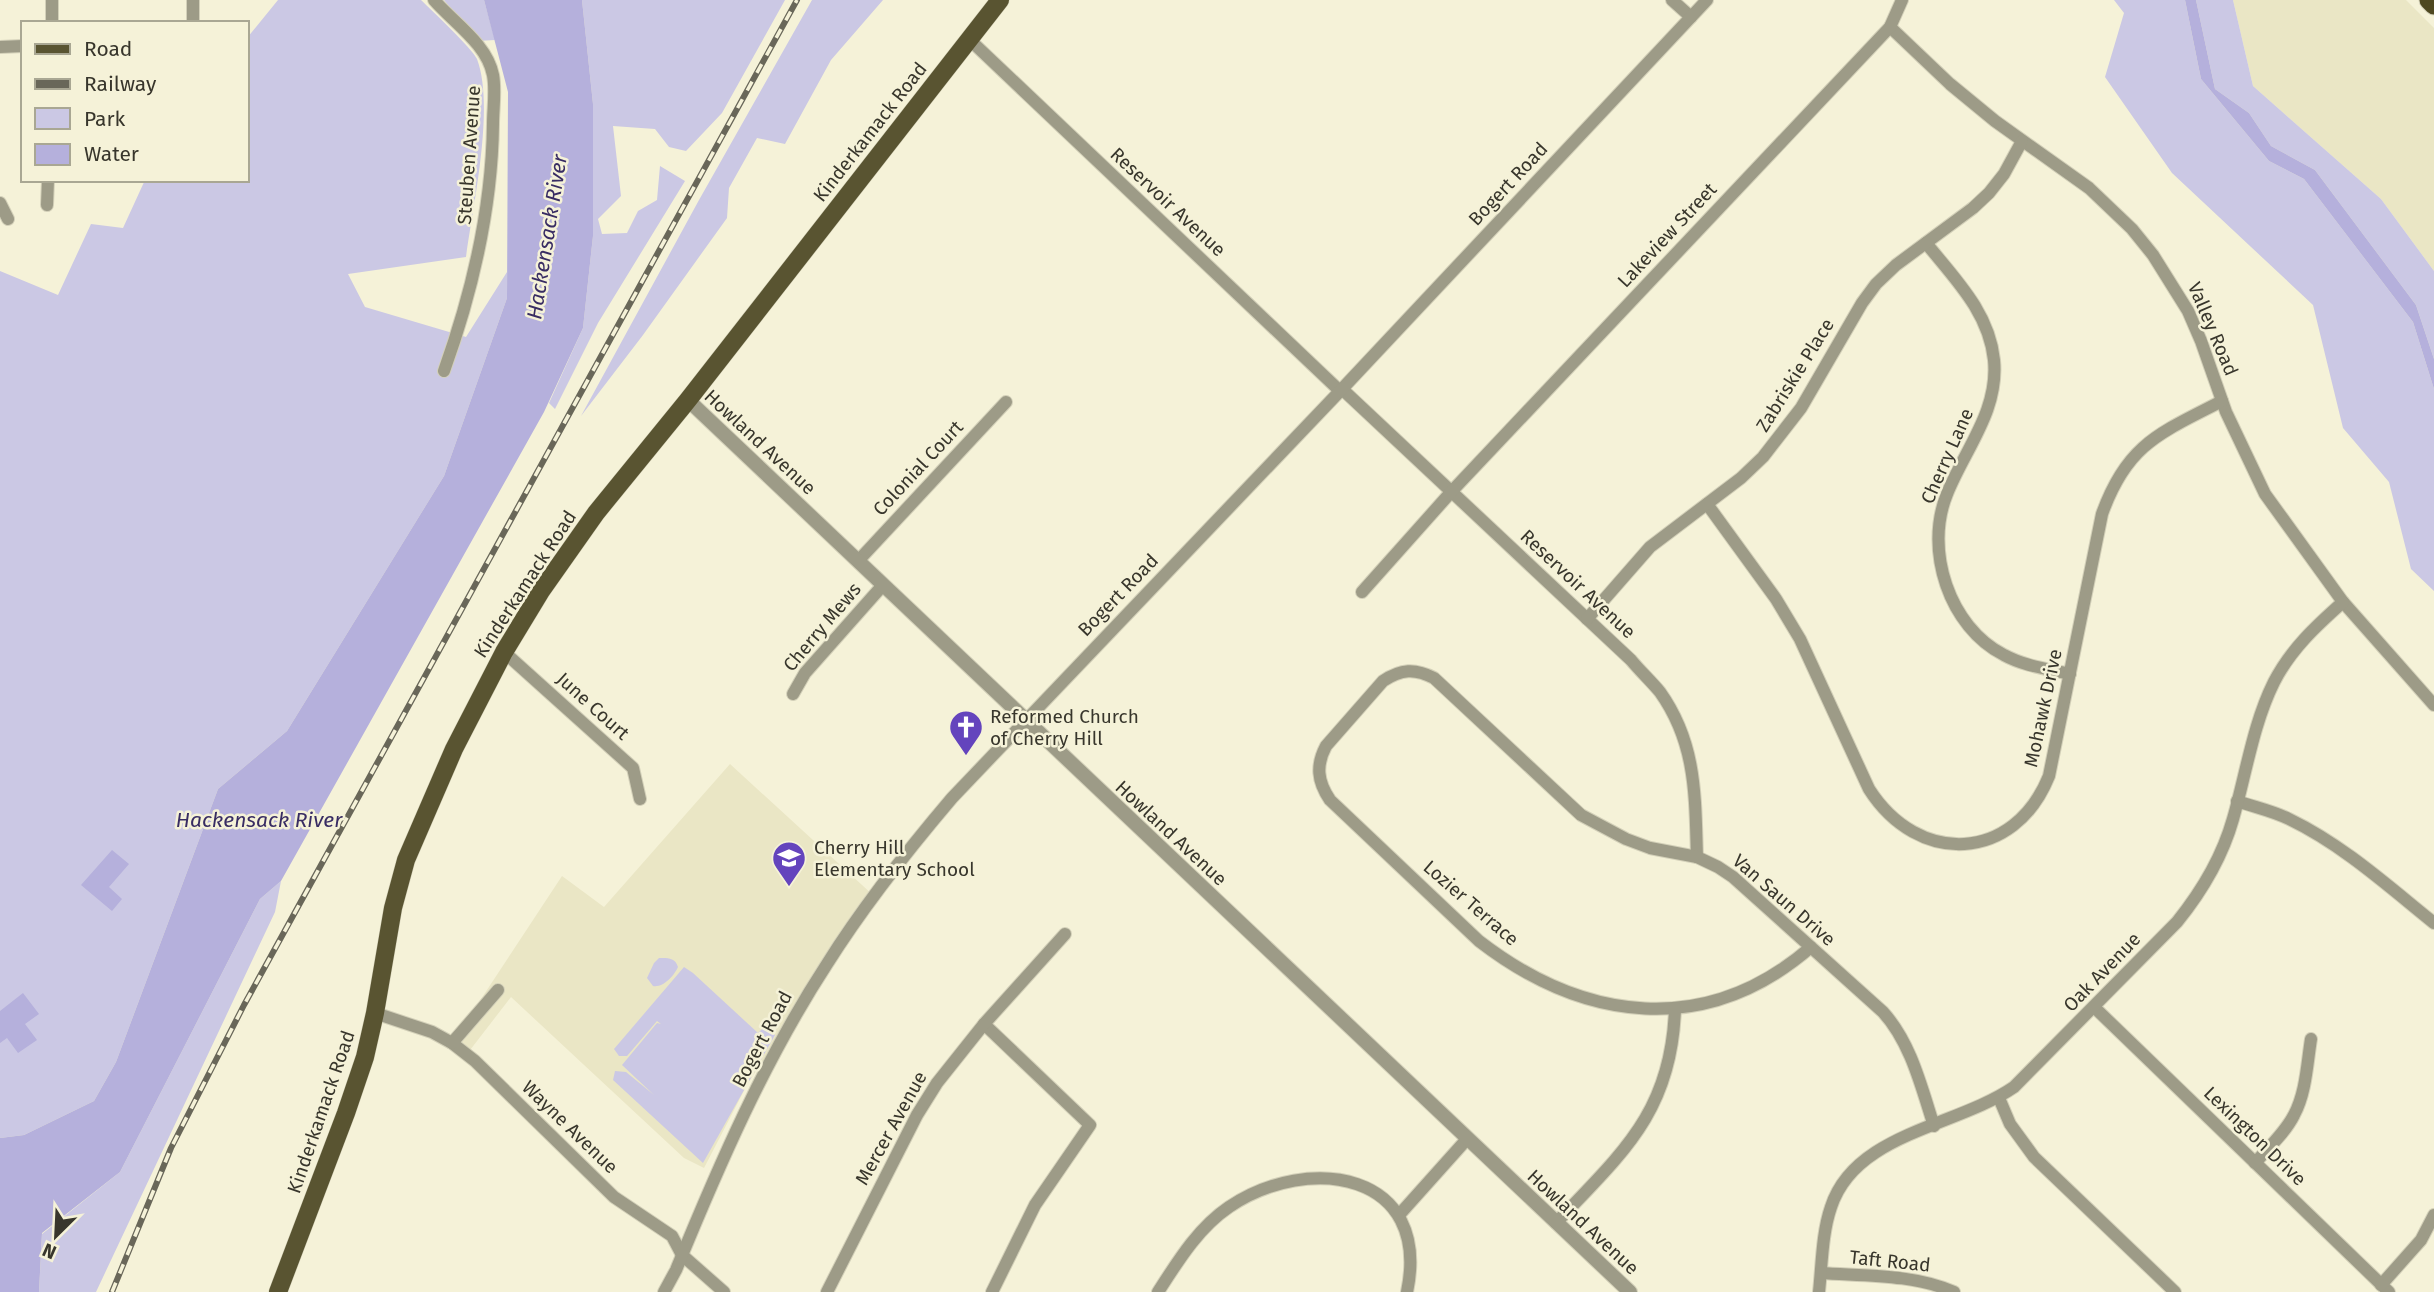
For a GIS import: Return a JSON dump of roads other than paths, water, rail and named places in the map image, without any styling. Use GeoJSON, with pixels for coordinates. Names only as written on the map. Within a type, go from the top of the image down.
{"type":"FeatureCollection","features":[{"type":"Feature","properties":{"kind":"highway"},"geometry":{"type":"LineString","coordinates":[[2429,0],[2434,5]]}},
{"type":"Feature","properties":{"kind":"main road","name":"Kinderkamack Road"},"geometry":{"type":"LineString","coordinates":[[278,1292],[365,1057],[393,908],[406,860],[466,724],[504,652],[541,591],[596,513],[688,400],[1000,0]]}},
{"type":"Feature","properties":{"kind":"street"},"geometry":{"type":"LineString","coordinates":[[52,0],[52,21]]}},
{"type":"Feature","properties":{"kind":"street"},"geometry":{"type":"LineString","coordinates":[[193,0],[193,21]]}},
{"type":"Feature","properties":{"kind":"street","name":"Steuben Avenue"},"geometry":{"type":"LineString","coordinates":[[434,0],[483,51],[493,75],[493,141],[483,234],[474,281],[444,371]]}},
{"type":"Feature","properties":{"kind":"street"},"geometry":{"type":"LineString","coordinates":[[1672,0],[1691,17]]}},
{"type":"Feature","properties":{"kind":"street","name":"Bogert Road"},"geometry":{"type":"LineString","coordinates":[[664,1292],[760,1081],[826,965],[907,851],[1025,720],[1341,390],[1707,0]]}},
{"type":"Feature","properties":{"kind":"street","name":"Lakeview Street"},"geometry":{"type":"LineString","coordinates":[[1362,592],[1452,491],[1890,27],[1902,0]]}},
{"type":"Feature","properties":{"kind":"street","name":"Valley Road"},"geometry":{"type":"LineString","coordinates":[[1890,27],[1950,84],[2022,141],[2089,188],[2132,229],[2153,255],[2188,311],[2222,401],[2265,494],[2343,602],[2434,705]]}},
{"type":"Feature","properties":{"kind":"street","name":"Reservoir Avenue"},"geometry":{"type":"LineString","coordinates":[[970,40],[1631,660],[1658,690],[1681,730],[1694,777],[1697,857]]}},
{"type":"Feature","properties":{"kind":"street"},"geometry":{"type":"LineString","coordinates":[[0,47],[21,47]]}},
{"type":"Feature","properties":{"kind":"street","name":"Zabriskie Place"},"geometry":{"type":"LineString","coordinates":[[1587,619],[1650,547],[1741,478],[1783,435],[1876,284],[1896,265],[1989,193],[2004,174],[2022,141]]}},
{"type":"Feature","properties":{"kind":"street"},"geometry":{"type":"LineString","coordinates":[[47,205],[48,182]]}},
{"type":"Feature","properties":{"kind":"street"},"geometry":{"type":"LineString","coordinates":[[0,203],[8,219]]}},
{"type":"Feature","properties":{"kind":"street","name":"Cherry Lane"},"geometry":{"type":"LineString","coordinates":[[1926,243],[1979,312],[1989,335],[1994,363],[1992,392],[1984,420],[1946,494],[1941,511],[1938,551],[1948,589],[1967,623],[1993,649],[2020,663],[2070,674]]}},
{"type":"Feature","properties":{"kind":"street","name":"Howland Avenue"},"geometry":{"type":"LineString","coordinates":[[688,400],[1630,1292]]}},
{"type":"Feature","properties":{"kind":"street","name":"Mohawk Drive"},"geometry":{"type":"LineString","coordinates":[[1707,504],[1776,599],[1800,639],[1869,789],[1879,805],[1892,818],[1921,837],[1955,844],[1987,839],[2004,832],[2033,807],[2049,776],[2102,514],[2117,480],[2128,463],[2158,435],[2222,401]]}},
{"type":"Feature","properties":{"kind":"street","name":"Colonial Court"},"geometry":{"type":"LineString","coordinates":[[858,561],[1006,402]]}},
{"type":"Feature","properties":{"kind":"street","name":"Cherry Mews"},"geometry":{"type":"LineString","coordinates":[[793,694],[805,673],[883,586]]}},
{"type":"Feature","properties":{"kind":"street","name":"Oak Avenue"},"geometry":{"type":"LineString","coordinates":[[1819,1292],[1826,1223],[1831,1205],[1850,1172],[1877,1149],[1999,1098],[2014,1087],[2177,922],[2194,900],[2209,877],[2223,847],[2263,707],[2273,684],[2299,644],[2343,602]]}},
{"type":"Feature","properties":{"kind":"street","name":"June Court"},"geometry":{"type":"LineString","coordinates":[[504,652],[633,768],[640,799]]}},
{"type":"Feature","properties":{"kind":"street","name":"Van Saun Drive"},"geometry":{"type":"LineString","coordinates":[[1413,670],[1434,678],[1581,815],[1626,839],[1650,848],[1697,857],[1733,877],[1883,1012],[1897,1029],[1906,1044],[1934,1126]]}},
{"type":"Feature","properties":{"kind":"street","name":"Lozier Terrace"},"geometry":{"type":"LineString","coordinates":[[1413,670],[1403,671],[1383,681],[1326,746],[1318,768],[1319,780],[1330,800],[1479,941],[1528,974],[1578,996],[1631,1007],[1675,1008],[1699,1005],[1745,992],[1790,965],[1811,947]]}},
{"type":"Feature","properties":{"kind":"street"},"geometry":{"type":"LineString","coordinates":[[2237,801],[2286,817],[2325,838],[2434,923]]}},
{"type":"Feature","properties":{"kind":"street","name":"Mercer Avenue"},"geometry":{"type":"LineString","coordinates":[[827,1292],[917,1115],[943,1075],[984,1024],[1065,934]]}},
{"type":"Feature","properties":{"kind":"street"},"geometry":{"type":"LineString","coordinates":[[452,1043],[498,990]]}},
{"type":"Feature","properties":{"kind":"street","name":"Lexington Drive"},"geometry":{"type":"LineString","coordinates":[[2094,1007],[2385,1288]]}},
{"type":"Feature","properties":{"kind":"street"},"geometry":{"type":"LineString","coordinates":[[1556,1223],[1627,1147],[1654,1105],[1671,1057],[1675,1008]]}},
{"type":"Feature","properties":{"kind":"street","name":"Wayne Avenue"},"geometry":{"type":"LineString","coordinates":[[375,1013],[432,1032],[475,1061],[614,1197],[672,1236],[682,1255],[724,1292]]}},
{"type":"Feature","properties":{"kind":"street"},"geometry":{"type":"LineString","coordinates":[[984,1024],[1090,1125],[1035,1205],[992,1292]]}},
{"type":"Feature","properties":{"kind":"street"},"geometry":{"type":"LineString","coordinates":[[2255,1163],[2289,1124],[2295,1112],[2301,1098],[2311,1039]]}},
{"type":"Feature","properties":{"kind":"street"},"geometry":{"type":"LineString","coordinates":[[1999,1098],[2010,1124],[2035,1157],[2175,1292]]}},
{"type":"Feature","properties":{"kind":"street"},"geometry":{"type":"LineString","coordinates":[[1399,1215],[1467,1139]]}},
{"type":"Feature","properties":{"kind":"street"},"geometry":{"type":"LineString","coordinates":[[1158,1292],[1181,1256],[1211,1221],[1249,1195],[1271,1186],[1305,1179],[1339,1179],[1371,1190],[1399,1215],[1409,1241],[1407,1292]]}},
{"type":"Feature","properties":{"kind":"street"},"geometry":{"type":"LineString","coordinates":[[2385,1288],[2421,1240],[2434,1215]]}},
{"type":"Feature","properties":{"kind":"street","name":"Taft Road"},"geometry":{"type":"LineString","coordinates":[[1821,1273],[1919,1280],[1954,1292]]}},
{"type":"Feature","properties":{"kind":"water","name":"Hackensack River"},"geometry":{"type":"Polygon","coordinates":[[[484,0],[582,0],[593,104],[593,236],[583,328],[544,412],[281,881],[260,899],[120,1172],[42,1233],[39,1292],[0,1292],[0,1138],[24,1135],[94,1101],[116,1062],[218,789],[287,731],[444,476],[507,298],[508,92],[484,0]]]}},
{"type":"Feature","properties":{"kind":"water"},"geometry":{"type":"Polygon","coordinates":[[[2185,0],[2196,0],[2215,89],[2249,113],[2271,146],[2315,170],[2416,305],[2434,359],[2434,389],[2413,322],[2304,179],[2269,161],[2201,79],[2185,0]]]}},
{"type":"Feature","properties":{"kind":"water"},"geometry":{"type":"Polygon","coordinates":[[[112,850],[129,864],[109,887],[122,899],[112,911],[81,885],[112,850]]]}},
{"type":"Feature","properties":{"kind":"water"},"geometry":{"type":"Polygon","coordinates":[[[23,993],[39,1014],[25,1024],[37,1040],[18,1053],[7,1038],[0,1043],[0,1011],[23,993]]]}},
{"type":"Feature","properties":{"kind":"railway"},"geometry":{"type":"LineString","coordinates":[[112,1292],[171,1148],[244,1005],[797,0]]}},
{"type":"Feature","properties":{"kind":"place","name":"Reformed Church of Cherry Hill"},"geometry":{"type":"Point","coordinates":[966,757]}},
{"type":"Feature","properties":{"kind":"place","name":"Cherry Hill Elementary School"},"geometry":{"type":"Point","coordinates":[789,888]}}]}
